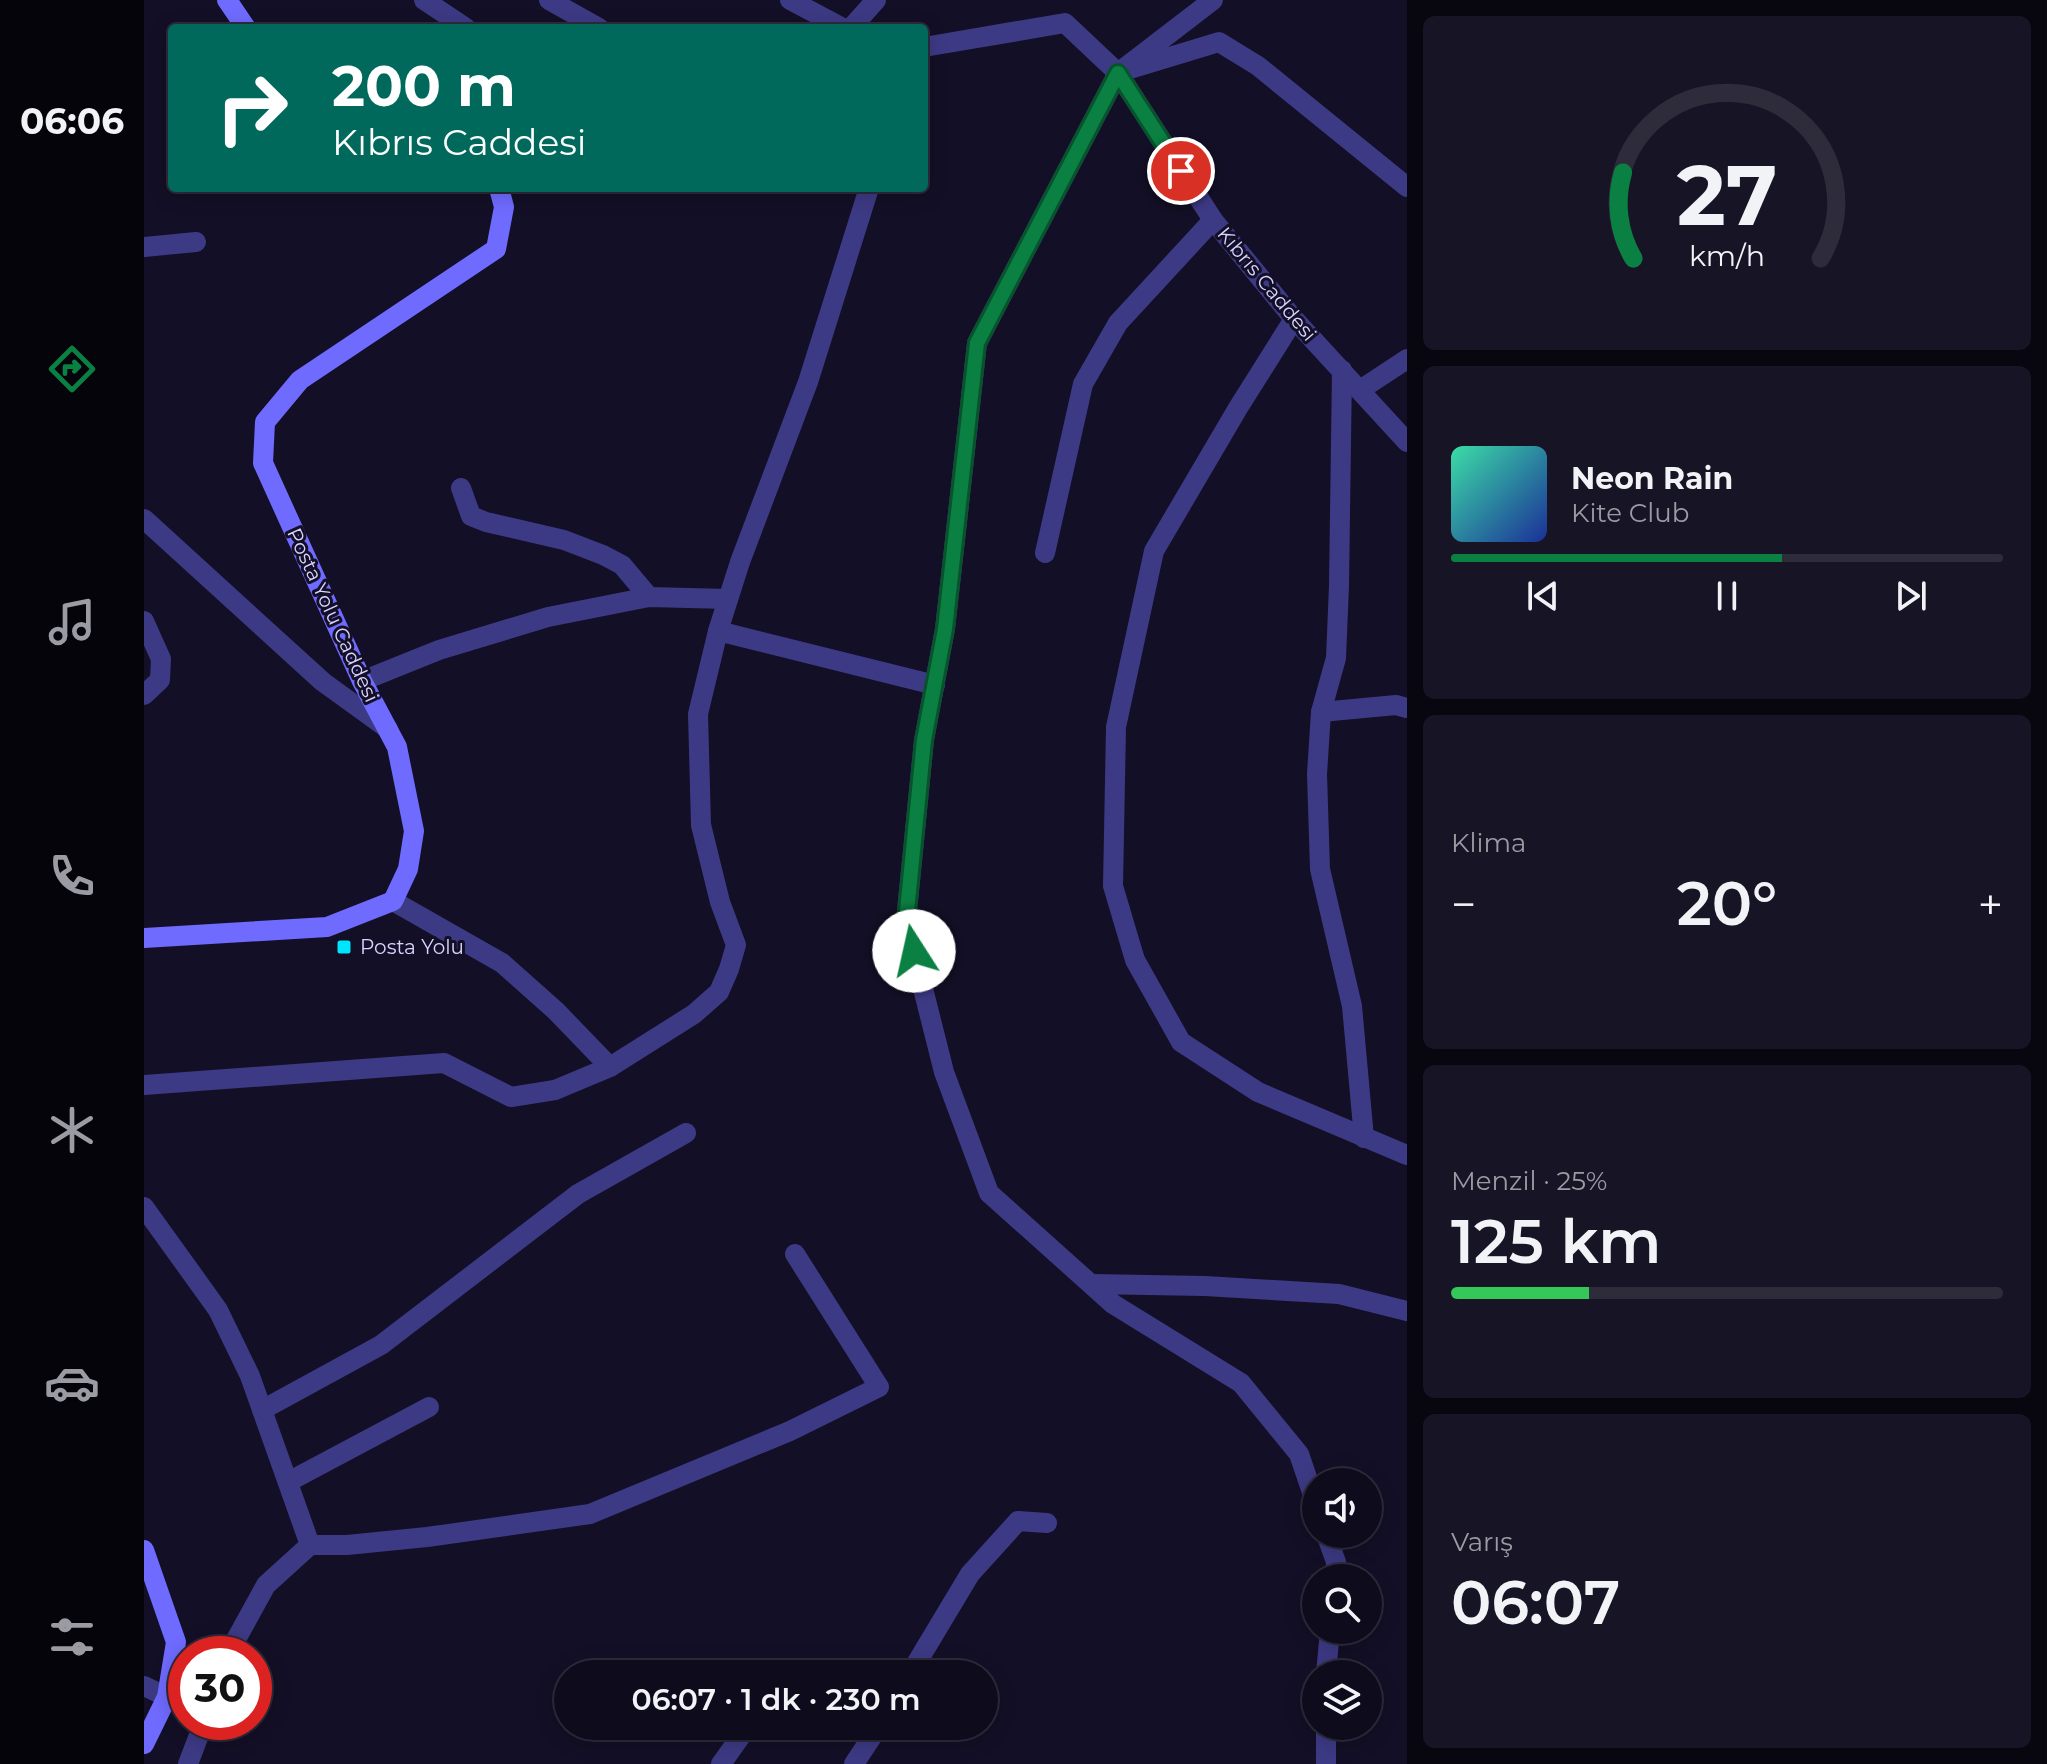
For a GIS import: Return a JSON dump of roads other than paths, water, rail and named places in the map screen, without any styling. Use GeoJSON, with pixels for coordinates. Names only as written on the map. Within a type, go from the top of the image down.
{"type":"FeatureCollection","features":[{"type":"Feature","properties":{"kind":"street"},"geometry":{"type":"LineString","coordinates":[[227,0],[243,24]]}},
{"type":"Feature","properties":{"kind":"street"},"geometry":{"type":"LineString","coordinates":[[424,0],[460,24]]}},
{"type":"Feature","properties":{"kind":"street"},"geometry":{"type":"LineString","coordinates":[[549,0],[592,24]]}},
{"type":"Feature","properties":{"kind":"street"},"geometry":{"type":"LineString","coordinates":[[790,0],[835,24]]}},
{"type":"Feature","properties":{"kind":"street"},"geometry":{"type":"LineString","coordinates":[[855,24],[876,0]]}},
{"type":"Feature","properties":{"kind":"street"},"geometry":{"type":"LineString","coordinates":[[1213,0],[1118,73],[977,343],[945,629],[924,740],[906,921],[944,1072],[989,1193],[1113,1304],[1241,1383],[1299,1454],[1304,1468]]}},
{"type":"Feature","properties":{"kind":"street","name":"Kıbrıs Caddesi"},"geometry":{"type":"LineString","coordinates":[[928,46],[1065,23],[1118,73],[1213,220],[1294,319],[1407,442]]}},
{"type":"Feature","properties":{"kind":"street"},"geometry":{"type":"LineString","coordinates":[[1118,73],[1219,42],[1258,66],[1407,187]]}},
{"type":"Feature","properties":{"kind":"street","name":"Posta Yolu Caddesi"},"geometry":{"type":"LineString","coordinates":[[393,901],[408,869],[414,831],[397,747],[362,681],[263,463],[265,422],[300,380],[496,249],[504,207],[500,192]]}},
{"type":"Feature","properties":{"kind":"street"},"geometry":{"type":"LineString","coordinates":[[144,1085],[444,1063],[511,1097],[555,1090],[610,1067],[694,1014],[719,992],[736,945],[720,902],[701,825],[698,714],[718,631],[740,562],[808,382],[868,192]]}},
{"type":"Feature","properties":{"kind":"street"},"geometry":{"type":"LineString","coordinates":[[1045,553],[1083,384],[1118,323],[1213,220]]}},
{"type":"Feature","properties":{"kind":"street"},"geometry":{"type":"LineString","coordinates":[[144,247],[196,242]]}},
{"type":"Feature","properties":{"kind":"street"},"geometry":{"type":"LineString","coordinates":[[1294,319],[1154,551],[1116,727],[1113,886],[1135,960],[1181,1042],[1258,1092],[1407,1155]]}},
{"type":"Feature","properties":{"kind":"street"},"geometry":{"type":"LineString","coordinates":[[1360,390],[1407,359]]}},
{"type":"Feature","properties":{"kind":"street"},"geometry":{"type":"LineString","coordinates":[[1342,370],[1336,658],[1321,712],[1317,774],[1320,869],[1352,1006],[1364,1138]]}},
{"type":"Feature","properties":{"kind":"street"},"geometry":{"type":"LineString","coordinates":[[461,488],[471,516],[564,540],[603,555],[622,565],[649,597]]}},
{"type":"Feature","properties":{"kind":"street"},"geometry":{"type":"LineString","coordinates":[[144,519],[323,682],[388,729]]}},
{"type":"Feature","properties":{"kind":"street"},"geometry":{"type":"LineString","coordinates":[[362,681],[439,650],[548,617],[649,597],[728,599]]}},
{"type":"Feature","properties":{"kind":"street"},"geometry":{"type":"LineString","coordinates":[[144,621],[161,659],[160,680],[144,695]]}},
{"type":"Feature","properties":{"kind":"street"},"geometry":{"type":"LineString","coordinates":[[718,631],[935,685]]}},
{"type":"Feature","properties":{"kind":"street"},"geometry":{"type":"LineString","coordinates":[[1321,712],[1396,705],[1407,708]]}},
{"type":"Feature","properties":{"kind":"street"},"geometry":{"type":"LineString","coordinates":[[144,938],[327,927],[393,901],[502,963],[556,1011],[610,1067]]}},
{"type":"Feature","properties":{"kind":"street"},"geometry":{"type":"LineString","coordinates":[[262,1410],[381,1345],[578,1194],[686,1133]]}},
{"type":"Feature","properties":{"kind":"street"},"geometry":{"type":"LineString","coordinates":[[144,1207],[218,1310],[250,1376],[310,1545]]}},
{"type":"Feature","properties":{"kind":"street"},"geometry":{"type":"LineString","coordinates":[[238,1636],[266,1585],[310,1545],[347,1545],[427,1537],[590,1514],[790,1431],[879,1387],[795,1254]]}},
{"type":"Feature","properties":{"kind":"street"},"geometry":{"type":"LineString","coordinates":[[1091,1284],[1205,1286],[1339,1294],[1407,1311]]}},
{"type":"Feature","properties":{"kind":"street"},"geometry":{"type":"LineString","coordinates":[[288,1482],[429,1407]]}},
{"type":"Feature","properties":{"kind":"street"},"geometry":{"type":"LineString","coordinates":[[918,1660],[970,1574],[1018,1521],[1047,1523]]}},
{"type":"Feature","properties":{"kind":"street"},"geometry":{"type":"LineString","coordinates":[[144,1550],[176,1642],[167,1697],[144,1744]]}},
{"type":"Feature","properties":{"kind":"street"},"geometry":{"type":"LineString","coordinates":[[144,1686],[167,1697]]}},
{"type":"Feature","properties":{"kind":"street"},"geometry":{"type":"LineString","coordinates":[[188,1764],[197,1740]]}},
{"type":"Feature","properties":{"kind":"street"},"geometry":{"type":"LineString","coordinates":[[721,1764],[738,1740]]}},
{"type":"Feature","properties":{"kind":"street"},"geometry":{"type":"LineString","coordinates":[[854,1764],[866,1740]]}},
{"type":"Feature","properties":{"kind":"street"},"geometry":{"type":"LineString","coordinates":[[1326,1740],[1326,1764]]}},
{"type":"Feature","properties":{"kind":"place","name":"Posta Yolu"},"geometry":{"type":"Point","coordinates":[344,947]}}]}
